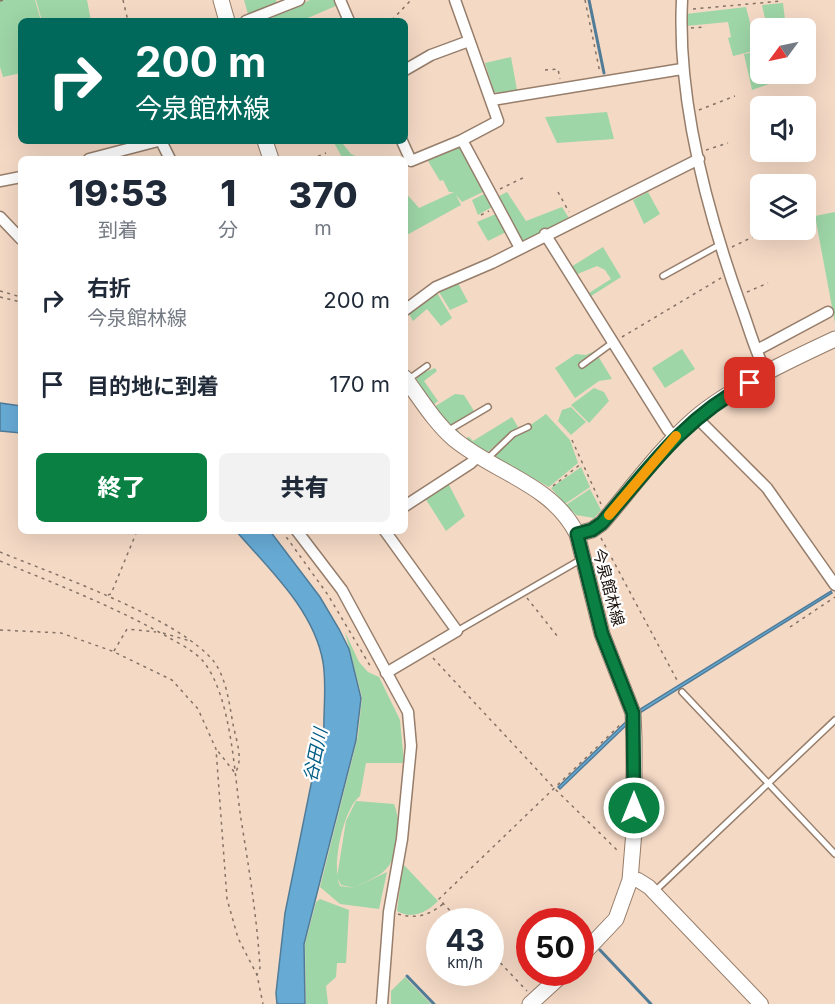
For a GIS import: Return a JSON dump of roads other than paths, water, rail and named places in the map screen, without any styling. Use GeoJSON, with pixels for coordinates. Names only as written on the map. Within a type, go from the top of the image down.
{"type":"FeatureCollection","features":[{"type":"Feature","properties":{"kind":"main road"},"geometry":{"type":"LineString","coordinates":[[221,0],[226,18]]}},
{"type":"Feature","properties":{"kind":"main road","name":"今泉館林線"},"geometry":{"type":"LineString","coordinates":[[594,942],[616,919],[631,873],[635,784],[633,713],[602,634],[581,559],[577,534],[592,530],[602,523],[675,437],[696,417],[732,392],[835,339]]}},
{"type":"Feature","properties":{"kind":"main road"},"geometry":{"type":"LineString","coordinates":[[408,386],[447,432],[482,458],[550,499],[564,513],[577,534]]}},
{"type":"Feature","properties":{"kind":"main road"},"geometry":{"type":"LineString","coordinates":[[533,1002],[550,986]]}},
{"type":"Feature","properties":{"kind":"street"},"geometry":{"type":"LineString","coordinates":[[254,18],[299,0]]}},
{"type":"Feature","properties":{"kind":"street"},"geometry":{"type":"LineString","coordinates":[[339,0],[348,18]]}},
{"type":"Feature","properties":{"kind":"street"},"geometry":{"type":"LineString","coordinates":[[403,144],[411,161],[462,140],[498,121],[455,0]]}},
{"type":"Feature","properties":{"kind":"street"},"geometry":{"type":"LineString","coordinates":[[681,5],[682,69],[699,156],[729,273],[767,374]]}},
{"type":"Feature","properties":{"kind":"street"},"geometry":{"type":"LineString","coordinates":[[408,68],[431,55],[469,41]]}},
{"type":"Feature","properties":{"kind":"street"},"geometry":{"type":"LineString","coordinates":[[492,99],[682,69]]}},
{"type":"Feature","properties":{"kind":"street"},"geometry":{"type":"LineString","coordinates":[[462,140],[520,248]]}},
{"type":"Feature","properties":{"kind":"street"},"geometry":{"type":"LineString","coordinates":[[101,156],[147,144]]}},
{"type":"Feature","properties":{"kind":"street"},"geometry":{"type":"LineString","coordinates":[[408,308],[436,288],[520,248],[699,156]]}},
{"type":"Feature","properties":{"kind":"street"},"geometry":{"type":"LineString","coordinates":[[0,181],[18,178]]}},
{"type":"Feature","properties":{"kind":"street"},"geometry":{"type":"LineString","coordinates":[[0,217],[18,236]]}},
{"type":"Feature","properties":{"kind":"street"},"geometry":{"type":"LineString","coordinates":[[546,234],[612,343],[675,437]]}},
{"type":"Feature","properties":{"kind":"street"},"geometry":{"type":"LineString","coordinates":[[757,350],[828,312]]}},
{"type":"Feature","properties":{"kind":"street"},"geometry":{"type":"LineString","coordinates":[[696,417],[766,488],[835,585]]}},
{"type":"Feature","properties":{"kind":"street"},"geometry":{"type":"LineString","coordinates":[[408,504],[482,458]]}},
{"type":"Feature","properties":{"kind":"street"},"geometry":{"type":"LineString","coordinates":[[299,534],[342,590],[408,712],[411,746],[402,839],[389,912],[382,1004]]}},
{"type":"Feature","properties":{"kind":"street"},"geometry":{"type":"LineString","coordinates":[[386,673],[457,631],[387,534]]}},
{"type":"Feature","properties":{"kind":"street"},"geometry":{"type":"LineString","coordinates":[[631,873],[654,892],[761,1004]]}},
{"type":"Feature","properties":{"kind":"lane"},"geometry":{"type":"LineString","coordinates":[[663,276],[722,248]]}},
{"type":"Feature","properties":{"kind":"lane"},"geometry":{"type":"LineString","coordinates":[[582,365],[612,343]]}},
{"type":"Feature","properties":{"kind":"lane"},"geometry":{"type":"LineString","coordinates":[[408,386],[427,366]]}},
{"type":"Feature","properties":{"kind":"lane"},"geometry":{"type":"LineString","coordinates":[[447,432],[488,407]]}},
{"type":"Feature","properties":{"kind":"lane"},"geometry":{"type":"LineString","coordinates":[[482,458],[528,427]]}},
{"type":"Feature","properties":{"kind":"lane"},"geometry":{"type":"LineString","coordinates":[[457,631],[581,559]]}},
{"type":"Feature","properties":{"kind":"lane"},"geometry":{"type":"LineString","coordinates":[[682,692],[835,854]]}},
{"type":"Feature","properties":{"kind":"lane"},"geometry":{"type":"LineString","coordinates":[[654,892],[835,720]]}},
{"type":"Feature","properties":{"kind":"water"},"geometry":{"type":"Polygon","coordinates":[[[0,403],[18,406],[18,433],[0,431],[0,403]]]}},
{"type":"Feature","properties":{"kind":"water"},"geometry":{"type":"Polygon","coordinates":[[[239,534],[272,534],[320,597],[349,649],[361,698],[356,740],[304,944],[305,1004],[277,1004],[276,993],[285,913],[319,745],[324,736],[325,680],[318,643],[310,625],[276,575],[239,534]]]}},
{"type":"Feature","properties":{"kind":"water"},"geometry":{"type":"Polygon","coordinates":[[[831,591],[832,593],[638,714],[560,789],[558,787],[637,711],[831,591]]]}},
{"type":"Feature","properties":{"kind":"waterway"},"geometry":{"type":"LineString","coordinates":[[589,0],[604,73]]}},
{"type":"Feature","properties":{"kind":"waterway"},"geometry":{"type":"LineString","coordinates":[[600,950],[651,1004]]}},
{"type":"Feature","properties":{"kind":"waterway"},"geometry":{"type":"LineString","coordinates":[[407,976],[434,1004]]}},
{"type":"Feature","properties":{"kind":"water label","name":"谷田川"},"geometry":{"type":"Point","coordinates":[315,755]}}]}
